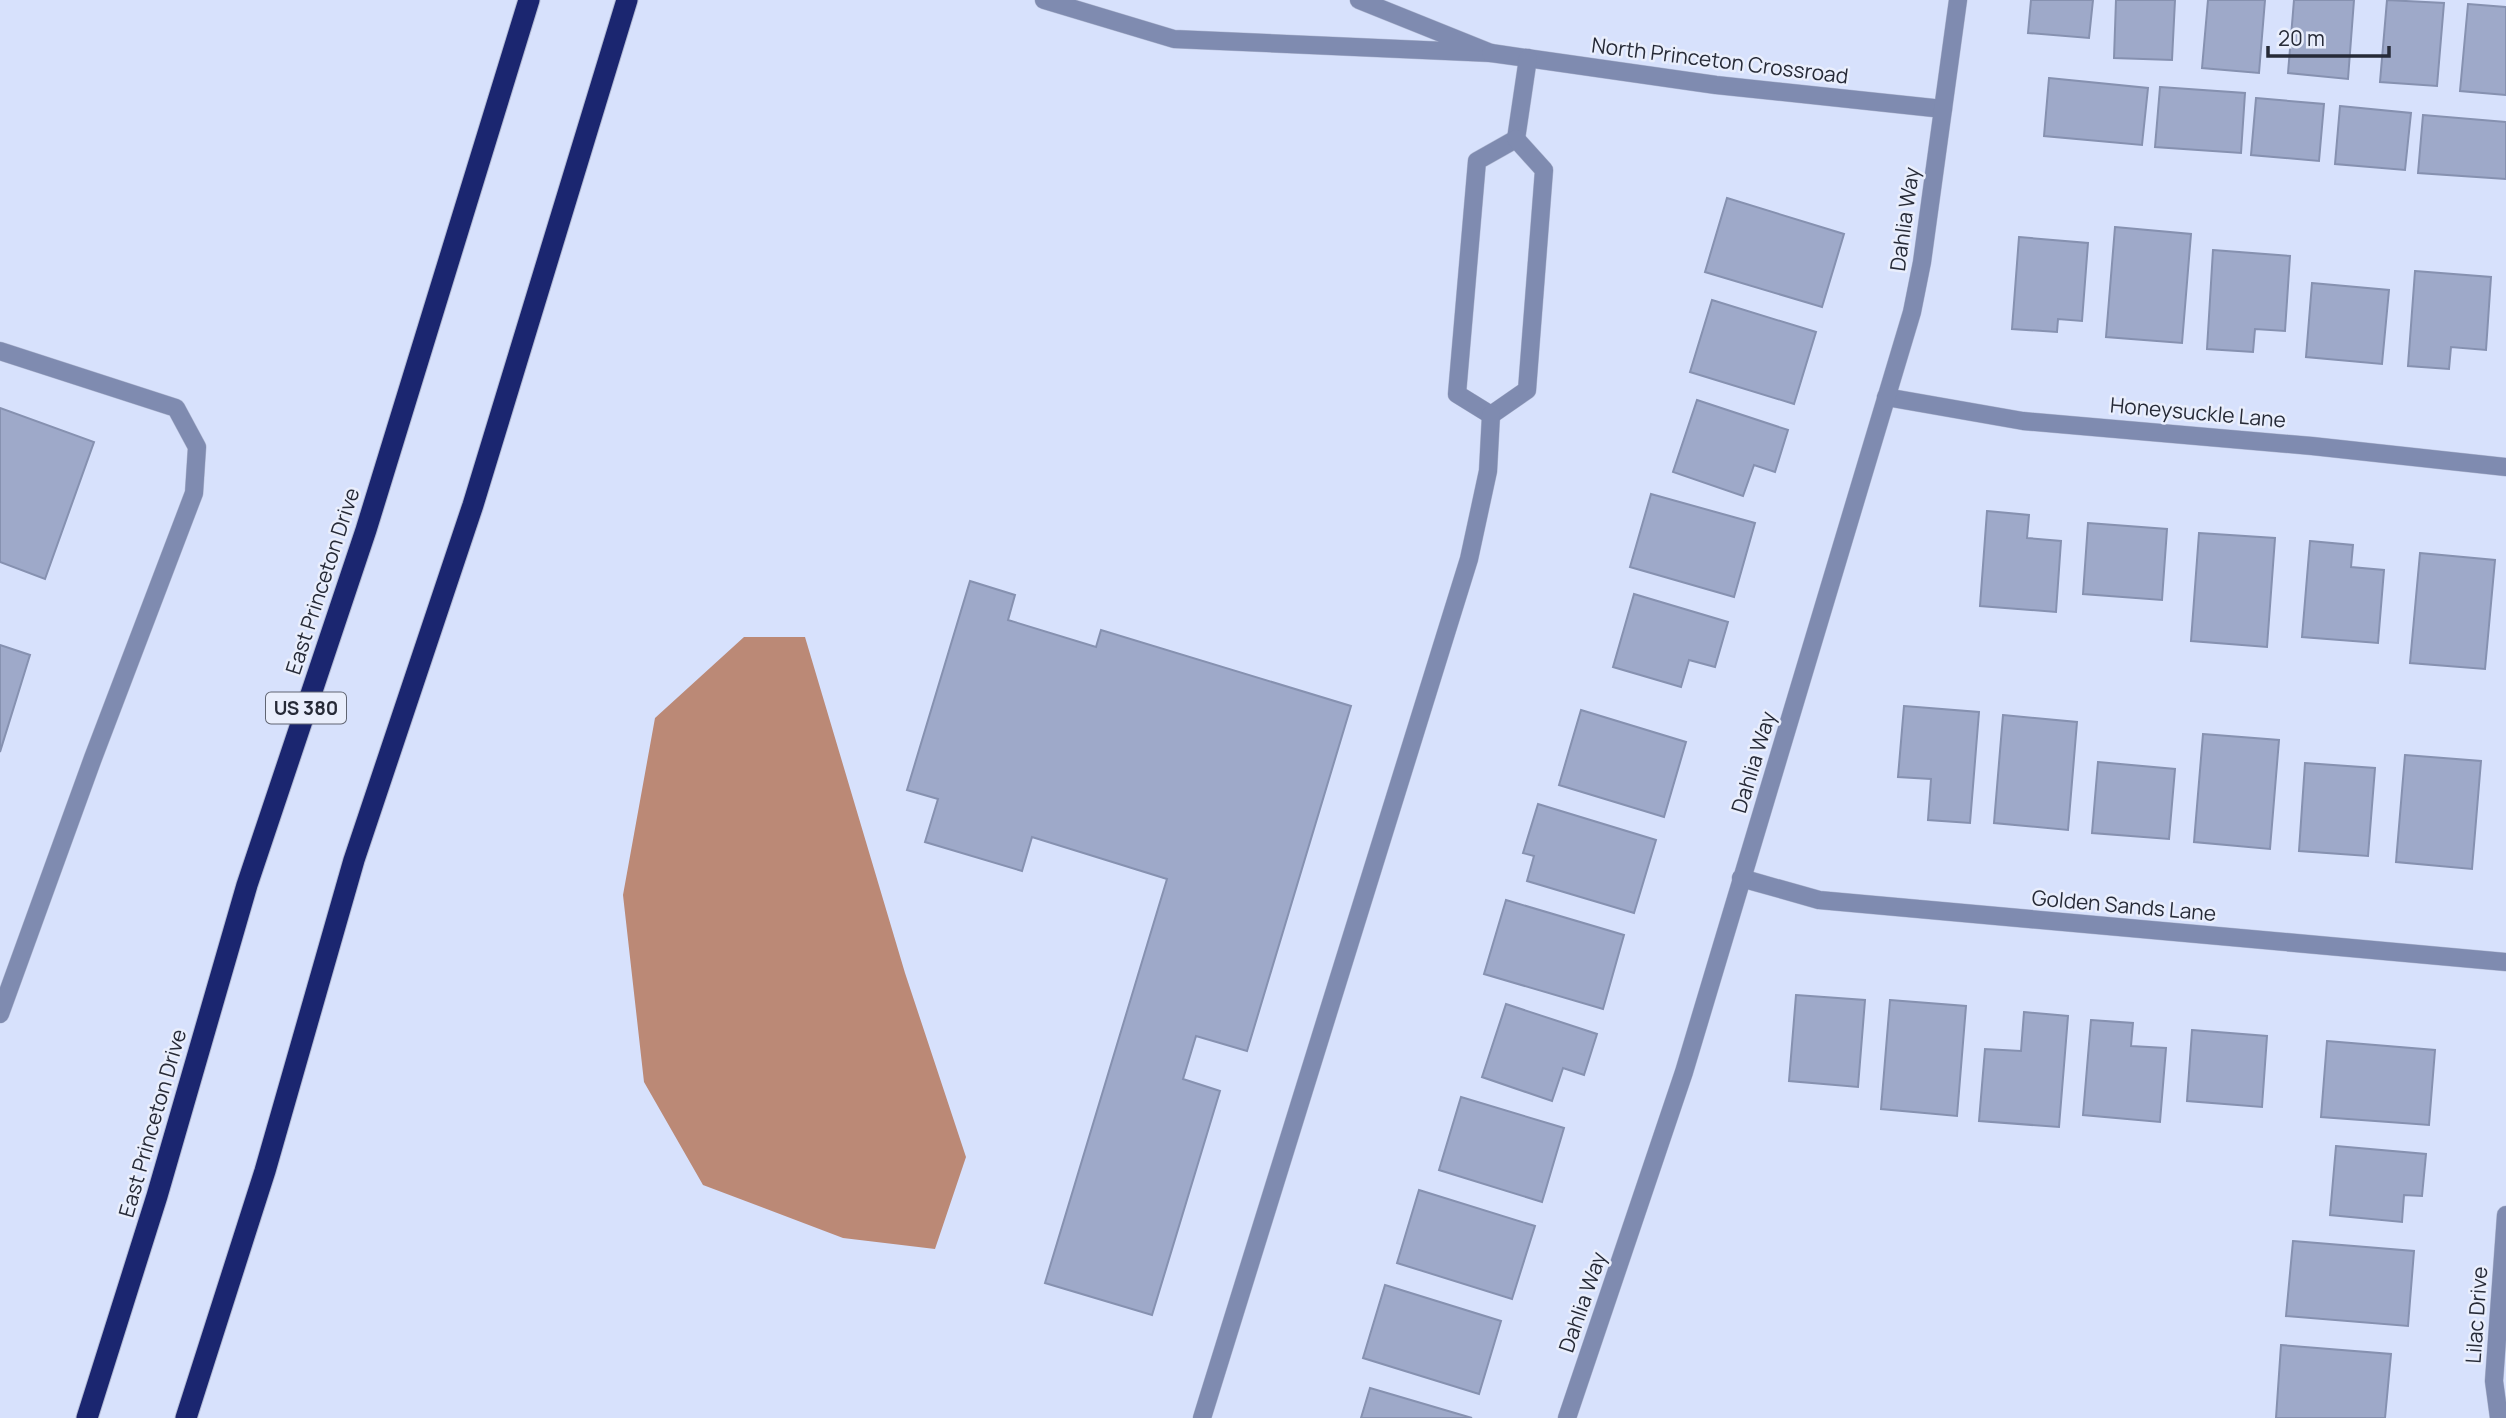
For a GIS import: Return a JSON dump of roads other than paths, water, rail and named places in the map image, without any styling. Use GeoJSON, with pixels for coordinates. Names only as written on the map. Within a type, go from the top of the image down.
{"type":"FeatureCollection","features":[{"type":"Feature","properties":{"kind":"highway","name":"East Princeton Drive"},"geometry":{"type":"LineString","coordinates":[[87,1418],[157,1196],[247,885],[366,530],[529,0]]}},
{"type":"Feature","properties":{"kind":"highway"},"geometry":{"type":"LineString","coordinates":[[186,1418],[265,1171],[354,860],[473,505],[627,0]]}},
{"type":"Feature","properties":{"kind":"street","name":"North Princeton Crossroad"},"geometry":{"type":"LineString","coordinates":[[1044,0],[1174,39],[1491,53],[1716,85],[1943,109]]}},
{"type":"Feature","properties":{"kind":"street","name":"North Princeton Crossroad"},"geometry":{"type":"LineString","coordinates":[[1359,0],[1491,53]]}},
{"type":"Feature","properties":{"kind":"street","name":"Dahlia Way"},"geometry":{"type":"LineString","coordinates":[[1567,1418],[1684,1072],[1917,287],[1958,0]]}},
{"type":"Feature","properties":{"kind":"street"},"geometry":{"type":"LineString","coordinates":[[1516,139],[1528,58]]}},
{"type":"Feature","properties":{"kind":"street"},"geometry":{"type":"LineString","coordinates":[[1491,415],[1527,390],[1544,170],[1516,139]]}},
{"type":"Feature","properties":{"kind":"street"},"geometry":{"type":"LineString","coordinates":[[1491,415],[1457,394],[1477,160],[1516,139]]}},
{"type":"Feature","properties":{"kind":"street"},"geometry":{"type":"LineString","coordinates":[[0,351],[176,408],[197,447],[194,493],[93,758],[0,1014]]}},
{"type":"Feature","properties":{"kind":"street","name":"Honeysuckle Lane"},"geometry":{"type":"LineString","coordinates":[[1886,397],[2024,421],[2257,440],[2506,467]]}},
{"type":"Feature","properties":{"kind":"street"},"geometry":{"type":"LineString","coordinates":[[1202,1418],[1469,559],[1488,471],[1491,415]]}},
{"type":"Feature","properties":{"kind":"street","name":"Golden Sands Lane"},"geometry":{"type":"LineString","coordinates":[[1741,878],[1832,901],[2506,962]]}},
{"type":"Feature","properties":{"kind":"street","name":"Lilac Drive"},"geometry":{"type":"LineString","coordinates":[[2499,1418],[2494,1381],[2506,1216]]}}]}
